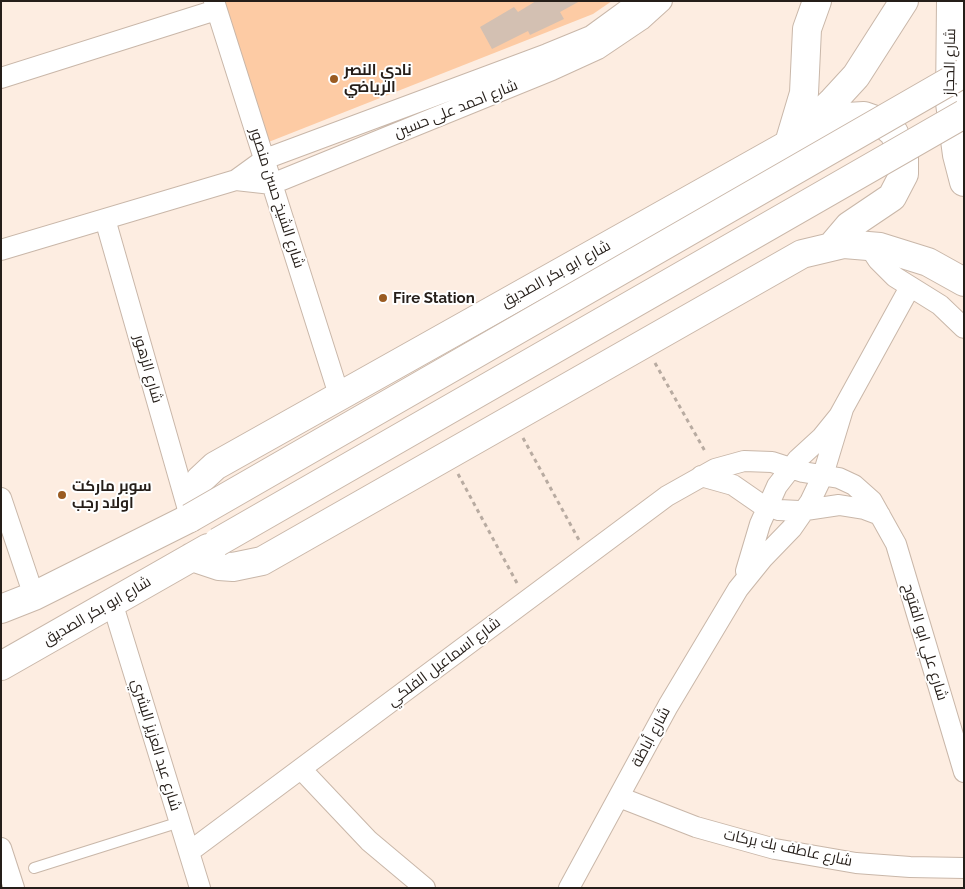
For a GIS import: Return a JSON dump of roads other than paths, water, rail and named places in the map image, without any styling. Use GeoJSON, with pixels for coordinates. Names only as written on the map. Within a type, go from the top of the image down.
{"type":"FeatureCollection","features":[{"type":"Feature","properties":{"kind":"main road","name":"شارع ابو بكر الصديق"},"geometry":{"type":"LineString","coordinates":[[190,518],[195,490],[207,472],[339,394],[789,144],[856,76],[904,1]]}},
{"type":"Feature","properties":{"kind":"main road","name":"شارع الحجاز"},"geometry":{"type":"LineString","coordinates":[[951,1],[950,104],[957,155],[964,182]]}},
{"type":"Feature","properties":{"kind":"main road"},"geometry":{"type":"LineString","coordinates":[[789,144],[804,93],[807,29],[813,2]]}},
{"type":"Feature","properties":{"kind":"main road","name":"شارع ابو بكر الصديق"},"geometry":{"type":"LineString","coordinates":[[1,609],[34,596],[190,518],[964,73]]}},
{"type":"Feature","properties":{"kind":"main road","name":"شارع ابو بكر الصديق"},"geometry":{"type":"LineString","coordinates":[[1,666],[964,114]]}},
{"type":"Feature","properties":{"kind":"main road"},"geometry":{"type":"LineString","coordinates":[[789,144],[839,120],[856,116],[881,122],[894,133],[902,148],[904,174],[892,197],[850,226],[832,246]]}},
{"type":"Feature","properties":{"kind":"main road"},"geometry":{"type":"LineString","coordinates":[[192,557],[212,564],[233,567],[262,561],[787,260],[812,250],[832,246],[868,245],[916,257],[964,282]]}},
{"type":"Feature","properties":{"kind":"street","name":"شارع احمد على حسين"},"geometry":{"type":"LineString","coordinates":[[1,250],[236,180],[265,159],[591,36],[639,1]]}},
{"type":"Feature","properties":{"kind":"street","name":"شارع احمد على حسين"},"geometry":{"type":"LineString","coordinates":[[236,180],[272,184],[552,70],[598,49],[640,20],[662,1]]}},
{"type":"Feature","properties":{"kind":"street","name":"شارع الشيخ حسن منصور"},"geometry":{"type":"LineString","coordinates":[[215,5],[339,394]]}},
{"type":"Feature","properties":{"kind":"street"},"geometry":{"type":"LineString","coordinates":[[1,78],[215,5]]}},
{"type":"Feature","properties":{"kind":"street","name":"شارع الزهور"},"geometry":{"type":"LineString","coordinates":[[105,219],[190,518]]}},
{"type":"Feature","properties":{"kind":"street"},"geometry":{"type":"LineString","coordinates":[[868,245],[886,269],[910,287],[940,305],[964,328]]}},
{"type":"Feature","properties":{"kind":"street","name":"شارع أباظة"},"geometry":{"type":"LineString","coordinates":[[568,888],[668,706],[738,589],[750,561],[766,506],[790,468],[828,430],[843,409],[910,287]]}},
{"type":"Feature","properties":{"kind":"street","name":"شارع أباظة"},"geometry":{"type":"LineString","coordinates":[[738,589],[805,510],[823,475],[843,409]]}},
{"type":"Feature","properties":{"kind":"street","name":"شارع اسماعيل الفلكي"},"geometry":{"type":"LineString","coordinates":[[189,852],[667,496],[708,472],[729,463],[754,460],[772,462],[790,468]]}},
{"type":"Feature","properties":{"kind":"street","name":"شارع علي ابو الفتوح"},"geometry":{"type":"LineString","coordinates":[[790,468],[846,481],[872,501],[896,544],[964,772]]}},
{"type":"Feature","properties":{"kind":"street"},"geometry":{"type":"LineString","coordinates":[[708,472],[766,506],[786,511],[805,510],[830,505],[847,505],[880,515]]}},
{"type":"Feature","properties":{"kind":"street"},"geometry":{"type":"LineString","coordinates":[[1,498],[34,596]]}},
{"type":"Feature","properties":{"kind":"street","name":"شارع عبد العزيز البشري"},"geometry":{"type":"LineString","coordinates":[[112,602],[200,888]]}},
{"type":"Feature","properties":{"kind":"street"},"geometry":{"type":"LineString","coordinates":[[301,769],[363,835],[425,888]]}},
{"type":"Feature","properties":{"kind":"street","name":"شارع عاطف بك بركات"},"geometry":{"type":"LineString","coordinates":[[619,797],[696,827],[784,850],[874,864],[964,868]]}},
{"type":"Feature","properties":{"kind":"street"},"geometry":{"type":"LineString","coordinates":[[3,859],[14,888]]}},
{"type":"Feature","properties":{"kind":"lane"},"geometry":{"type":"LineString","coordinates":[[34,868],[180,822]]}},
{"type":"Feature","properties":{"kind":"place","name":"نادي النصر الرياضي"},"geometry":{"type":"Point","coordinates":[334,79]}},
{"type":"Feature","properties":{"kind":"place","name":"Fire Station"},"geometry":{"type":"Point","coordinates":[383,298]}},
{"type":"Feature","properties":{"kind":"place","name":"سوبر ماركت اولاد رجب"},"geometry":{"type":"Point","coordinates":[62,495]}}]}
